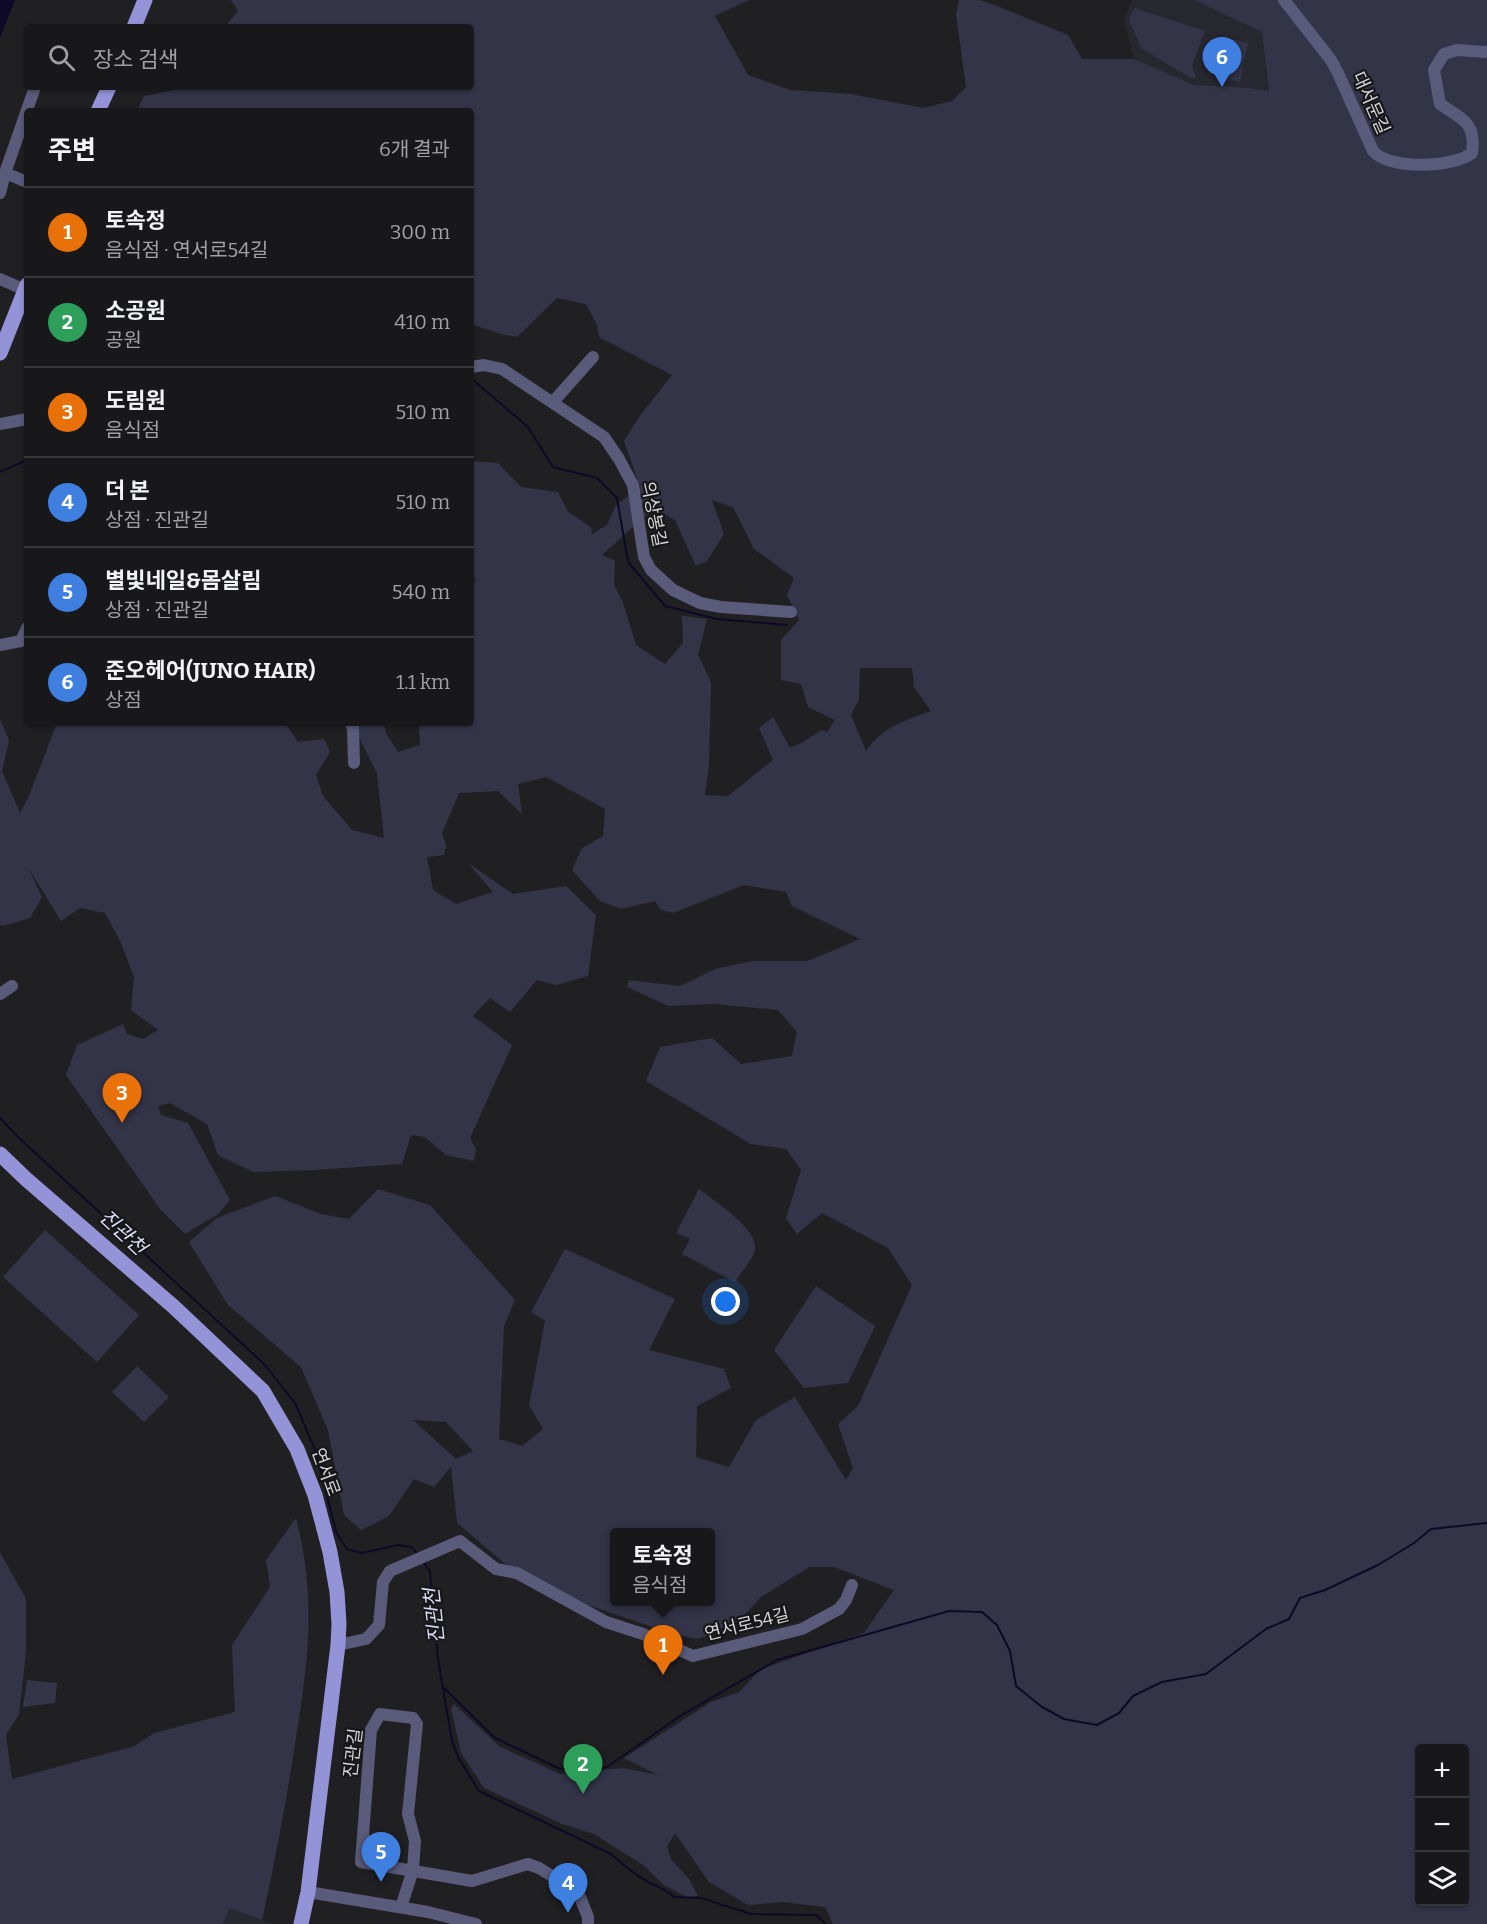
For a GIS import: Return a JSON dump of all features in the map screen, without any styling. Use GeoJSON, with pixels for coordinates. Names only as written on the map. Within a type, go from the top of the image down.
{"type":"FeatureCollection","features":[{"type":"Feature","properties":{"kind":"main road"},"geometry":{"type":"LineString","coordinates":[[135,24],[146,0]]}},
{"type":"Feature","properties":{"kind":"main road"},"geometry":{"type":"LineString","coordinates":[[99,108],[108,90]]}},
{"type":"Feature","properties":{"kind":"main road"},"geometry":{"type":"LineString","coordinates":[[0,353],[24,293]]}},
{"type":"Feature","properties":{"kind":"main road","name":"연서로"},"geometry":{"type":"LineString","coordinates":[[0,1154],[174,1307],[263,1391],[297,1449],[315,1495],[330,1552],[337,1592],[338,1645],[308,1892],[301,1924]]}},
{"type":"Feature","properties":{"kind":"street","name":"대서문길"},"geometry":{"type":"LineString","coordinates":[[1284,0],[1330,60],[1373,151],[1382,159],[1425,164],[1466,158],[1472,153],[1474,137],[1467,123],[1440,104],[1434,70],[1444,54],[1457,50],[1487,52]]}},
{"type":"Feature","properties":{"kind":"street"},"geometry":{"type":"LineString","coordinates":[[28,108],[34,90]]}},
{"type":"Feature","properties":{"kind":"street"},"geometry":{"type":"LineString","coordinates":[[0,193],[24,118]]}},
{"type":"Feature","properties":{"kind":"street"},"geometry":{"type":"LineString","coordinates":[[5,172],[24,181]]}},
{"type":"Feature","properties":{"kind":"street"},"geometry":{"type":"LineString","coordinates":[[0,279],[24,287]]}},
{"type":"Feature","properties":{"kind":"street"},"geometry":{"type":"LineString","coordinates":[[553,402],[593,357]]}},
{"type":"Feature","properties":{"kind":"street","name":"의상봉길"},"geometry":{"type":"LineString","coordinates":[[474,367],[484,365],[502,369],[604,436],[633,485],[644,557],[651,570],[673,590],[700,603],[791,612]]}},
{"type":"Feature","properties":{"kind":"street"},"geometry":{"type":"LineString","coordinates":[[0,424],[24,420]]}},
{"type":"Feature","properties":{"kind":"street"},"geometry":{"type":"LineString","coordinates":[[0,645],[21,641],[24,634]]}},
{"type":"Feature","properties":{"kind":"street"},"geometry":{"type":"LineString","coordinates":[[352,726],[354,763]]}},
{"type":"Feature","properties":{"kind":"street"},"geometry":{"type":"LineString","coordinates":[[0,994],[12,987]]}},
{"type":"Feature","properties":{"kind":"street","name":"연서로54길"},"geometry":{"type":"LineString","coordinates":[[338,1645],[366,1639],[379,1625],[382,1582],[390,1571],[460,1541],[496,1569],[517,1573],[606,1622],[643,1634],[693,1656],[802,1629],[839,1609],[846,1600],[852,1585]]}},
{"type":"Feature","properties":{"kind":"street","name":"진관길"},"geometry":{"type":"LineString","coordinates":[[400,1907],[413,1870],[415,1841],[408,1814],[417,1724],[413,1718],[380,1714],[371,1730],[361,1862],[413,1870],[472,1881],[528,1864],[539,1868],[578,1892],[588,1917],[588,1924]]}},
{"type":"Feature","properties":{"kind":"street"},"geometry":{"type":"LineString","coordinates":[[308,1892],[400,1907],[476,1924]]}},
{"type":"Feature","properties":{"kind":"shaded area"},"geometry":{"type":"Polygon","coordinates":[[[0,0],[15,0],[0,38],[0,0]]]}},
{"type":"Feature","properties":{"kind":"shaded area"},"geometry":{"type":"Polygon","coordinates":[[[231,0],[749,0],[715,16],[748,75],[790,90],[851,94],[923,108],[952,101],[966,87],[956,14],[959,0],[979,0],[992,4],[1068,35],[1082,59],[1134,59],[1195,85],[1269,91],[1262,32],[1194,0],[1487,0],[1487,1924],[833,1924],[825,1907],[783,1902],[748,1905],[709,1882],[675,1833],[667,1847],[671,1859],[689,1879],[698,1896],[687,1897],[664,1885],[643,1865],[594,1834],[562,1824],[484,1788],[461,1753],[451,1708],[454,1704],[499,1746],[560,1774],[623,1768],[658,1775],[624,1758],[711,1702],[739,1692],[761,1669],[864,1633],[894,1590],[834,1567],[809,1567],[761,1597],[741,1619],[699,1639],[676,1635],[588,1605],[509,1567],[457,1523],[451,1467],[434,1487],[414,1479],[389,1516],[361,1530],[344,1515],[328,1430],[301,1367],[228,1305],[189,1242],[217,1218],[275,1196],[321,1214],[349,1219],[378,1189],[430,1205],[515,1300],[504,1326],[499,1439],[522,1446],[543,1429],[529,1405],[545,1321],[531,1312],[565,1249],[675,1299],[649,1350],[724,1369],[731,1388],[697,1406],[696,1457],[729,1467],[756,1420],[795,1397],[846,1480],[853,1468],[838,1424],[858,1406],[912,1285],[888,1248],[822,1213],[797,1234],[786,1218],[801,1170],[786,1149],[751,1144],[646,1081],[660,1047],[712,1038],[741,1064],[792,1056],[797,1032],[778,1010],[714,1004],[668,1006],[627,987],[629,980],[680,986],[715,969],[752,961],[808,961],[860,939],[792,906],[786,892],[744,885],[673,913],[661,910],[655,901],[621,909],[600,901],[572,870],[582,848],[603,836],[605,809],[546,777],[518,784],[522,814],[498,791],[459,793],[442,833],[446,845],[444,855],[427,857],[433,890],[456,904],[493,892],[468,863],[513,894],[566,886],[596,915],[588,976],[556,985],[537,980],[510,1012],[490,998],[473,1016],[512,1045],[470,1138],[476,1149],[474,1161],[446,1155],[425,1137],[411,1135],[402,1164],[253,1172],[218,1155],[207,1124],[170,1103],[158,1106],[161,1115],[188,1123],[230,1200],[218,1214],[185,1234],[160,1209],[66,1075],[77,1045],[123,1024],[127,1034],[143,1039],[158,1030],[131,1010],[134,977],[121,943],[105,913],[80,908],[61,921],[28,867],[42,897],[30,918],[0,925],[0,719],[9,740],[2,771],[20,813],[29,796],[56,726],[287,726],[298,742],[324,739],[330,752],[316,775],[323,796],[352,830],[384,838],[377,773],[354,726],[385,726],[386,733],[398,752],[420,745],[419,726],[474,726],[474,582],[476,582],[474,576],[474,461],[498,463],[521,487],[558,492],[568,512],[591,527],[592,534],[607,525],[616,505],[640,487],[624,441],[639,417],[672,375],[599,337],[597,325],[586,304],[557,298],[517,337],[474,325],[474,108],[138,108],[144,96],[175,90],[474,90],[474,24],[227,24],[238,11],[231,0]],[[712,500],[724,534],[707,561],[696,566],[675,520],[654,508],[602,555],[615,561],[614,585],[623,603],[636,645],[665,664],[683,643],[682,616],[707,619],[698,655],[711,682],[709,765],[705,795],[728,796],[773,760],[759,728],[773,717],[790,748],[822,730],[827,732],[835,720],[808,707],[801,684],[781,680],[781,640],[799,620],[787,595],[794,578],[754,549],[733,507],[712,500]],[[860,668],[859,699],[851,715],[866,751],[879,736],[887,731],[931,711],[914,687],[912,668],[860,668]],[[413,1420],[456,1459],[473,1451],[446,1422],[413,1420]]]}},
{"type":"Feature","properties":{"kind":"shaded area"},"geometry":{"type":"Polygon","coordinates":[[[1132,0],[1194,0],[1262,32],[1269,91],[1196,85],[1134,59],[1124,19],[1132,0]]]}},
{"type":"Feature","properties":{"kind":"shaded area"},"geometry":{"type":"Polygon","coordinates":[[[1134,8],[1205,31],[1192,65],[1196,78],[1191,78],[1142,49],[1129,20],[1134,8]]]}},
{"type":"Feature","properties":{"kind":"shaded area"},"geometry":{"type":"Polygon","coordinates":[[[1221,37],[1248,43],[1240,82],[1209,73],[1208,69],[1221,37]]]}},
{"type":"Feature","properties":{"kind":"shaded area"},"geometry":{"type":"Polygon","coordinates":[[[699,1189],[734,1216],[750,1233],[754,1242],[754,1254],[735,1282],[682,1254],[690,1239],[676,1233],[699,1189]]]}},
{"type":"Feature","properties":{"kind":"shaded area"},"geometry":{"type":"Polygon","coordinates":[[[45,1230],[139,1315],[97,1362],[3,1277],[45,1230]]]}},
{"type":"Feature","properties":{"kind":"shaded area"},"geometry":{"type":"Polygon","coordinates":[[[816,1286],[875,1326],[848,1383],[804,1388],[774,1350],[816,1286]]]}},
{"type":"Feature","properties":{"kind":"shaded area"},"geometry":{"type":"Polygon","coordinates":[[[137,1366],[169,1397],[144,1422],[112,1392],[137,1366]]]}},
{"type":"Feature","properties":{"kind":"shaded area"},"geometry":{"type":"Polygon","coordinates":[[[296,1518],[307,1577],[307,1659],[288,1788],[262,1920],[229,1908],[223,1924],[0,1924],[0,1552],[26,1599],[26,1652],[19,1714],[6,1735],[12,1779],[135,1746],[154,1733],[235,1712],[232,1645],[270,1587],[266,1560],[296,1518]]]}},
{"type":"Feature","properties":{"kind":"shaded area"},"geometry":{"type":"Polygon","coordinates":[[[27,1680],[57,1683],[55,1703],[23,1707],[27,1680]]]}},
{"type":"Feature","properties":{"kind":"shaded area"},"geometry":{"type":"Polygon","coordinates":[[[229,1908],[274,1924],[223,1924],[229,1908]]]}},
{"type":"Feature","properties":{"kind":"waterway"},"geometry":{"type":"LineString","coordinates":[[474,381],[528,427],[553,467],[597,478],[617,498],[628,562],[665,606],[717,619],[787,625]]}},
{"type":"Feature","properties":{"kind":"waterway"},"geometry":{"type":"LineString","coordinates":[[0,472],[24,461]]}},
{"type":"Feature","properties":{"kind":"waterway","name":"진관천"},"geometry":{"type":"LineString","coordinates":[[0,1118],[264,1364],[295,1403],[316,1452],[336,1532],[347,1549],[362,1553],[398,1545],[412,1547],[418,1555]]}},
{"type":"Feature","properties":{"kind":"waterway"},"geometry":{"type":"LineString","coordinates":[[444,1688],[495,1738],[558,1768],[578,1771],[607,1767],[680,1716],[777,1660],[949,1611],[982,1612],[997,1625],[1010,1651],[1016,1686],[1042,1707],[1064,1719],[1097,1725],[1119,1713],[1133,1696],[1162,1682],[1206,1674],[1266,1629],[1289,1619],[1300,1598],[1325,1590],[1378,1565],[1414,1543],[1431,1529],[1487,1523]]}},
{"type":"Feature","properties":{"kind":"waterway","name":"진관천"},"geometry":{"type":"LineString","coordinates":[[423,1562],[430,1571],[438,1659],[452,1741],[458,1757],[479,1791],[611,1854],[634,1873],[666,1890],[674,1897],[701,1898],[751,1914],[816,1915],[826,1924]]}},
{"type":"Feature","properties":{"kind":"place","name":"준오헤어(JUNO HAIR)"},"geometry":{"type":"Point","coordinates":[1222,87]}},
{"type":"Feature","properties":{"kind":"place","name":"도림원"},"geometry":{"type":"Point","coordinates":[122,1123]}},
{"type":"Feature","properties":{"kind":"place","name":"토속정"},"geometry":{"type":"Point","coordinates":[663,1675]}},
{"type":"Feature","properties":{"kind":"place","name":"소공원"},"geometry":{"type":"Point","coordinates":[583,1794]}},
{"type":"Feature","properties":{"kind":"place","name":"별빛네일&몸살림"},"geometry":{"type":"Point","coordinates":[381,1882]}},
{"type":"Feature","properties":{"kind":"place","name":"더 본"},"geometry":{"type":"Point","coordinates":[568,1913]}}]}
